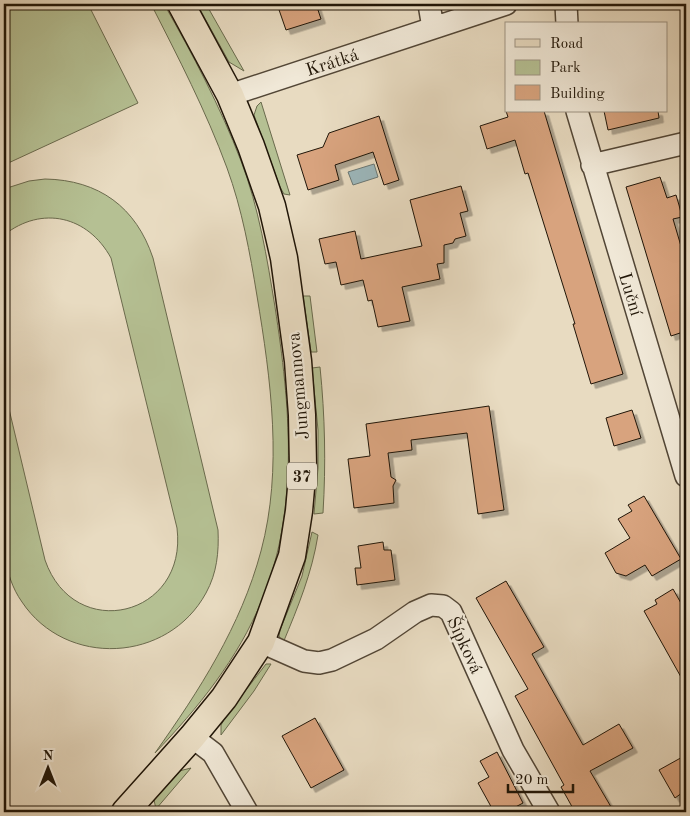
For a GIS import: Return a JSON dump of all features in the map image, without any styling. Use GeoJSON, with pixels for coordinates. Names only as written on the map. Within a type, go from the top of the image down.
{"type":"FeatureCollection","features":[{"type":"Feature","properties":{"kind":"main road","name":"37"},"geometry":{"type":"LineString","coordinates":[[181,4],[230,95]]}},
{"type":"Feature","properties":{"kind":"main road","name":"Jungmannova"},"geometry":{"type":"LineString","coordinates":[[125,812],[224,698],[261,642],[292,556],[300,511],[303,466],[302,415],[298,361],[284,258],[272,206],[251,146],[230,95]]}},
{"type":"Feature","properties":{"kind":"street"},"geometry":{"type":"LineString","coordinates":[[429,4],[433,28]]}},
{"type":"Feature","properties":{"kind":"street","name":"Krátká"},"geometry":{"type":"LineString","coordinates":[[230,95],[506,4]]}},
{"type":"Feature","properties":{"kind":"street"},"geometry":{"type":"LineString","coordinates":[[566,4],[567,22]]}},
{"type":"Feature","properties":{"kind":"street","name":"Luční"},"geometry":{"type":"LineString","coordinates":[[577,112],[686,476]]}},
{"type":"Feature","properties":{"kind":"street"},"geometry":{"type":"LineString","coordinates":[[592,165],[686,143]]}},
{"type":"Feature","properties":{"kind":"street","name":"Šípková"},"geometry":{"type":"LineString","coordinates":[[261,642],[304,662],[319,663],[332,660],[376,639],[415,612],[431,606],[444,606],[451,612],[513,750],[549,812]]}},
{"type":"Feature","properties":{"kind":"street"},"geometry":{"type":"LineString","coordinates":[[192,737],[213,754],[247,812]]}},
{"type":"Feature","properties":{"kind":"green space"},"geometry":{"type":"Polygon","coordinates":[[[4,4],[88,4],[138,103],[4,165],[4,4]]]}},
{"type":"Feature","properties":{"kind":"green space"},"geometry":{"type":"Polygon","coordinates":[[[151,4],[164,4],[196,62],[233,141],[253,197],[275,307],[285,381],[288,455],[287,492],[282,529],[274,565],[262,600],[241,642],[216,682],[155,753],[203,682],[230,632],[253,579],[268,520],[273,456],[267,360],[245,231],[237,199],[210,126],[151,4]]]}},
{"type":"Feature","properties":{"kind":"green space"},"geometry":{"type":"Polygon","coordinates":[[[197,4],[206,4],[244,71],[229,62],[197,4]]]}},
{"type":"Feature","properties":{"kind":"green space"},"geometry":{"type":"Polygon","coordinates":[[[261,102],[290,195],[284,194],[280,187],[254,115],[257,106],[261,102]]]}},
{"type":"Feature","properties":{"kind":"green space"},"geometry":{"type":"Polygon","coordinates":[[[45,179],[82,185],[98,191],[113,200],[137,224],[146,240],[153,258],[218,530],[218,546],[213,578],[206,593],[189,616],[167,633],[143,644],[116,648],[90,647],[64,638],[41,623],[22,602],[11,580],[4,556],[4,388],[45,560],[59,586],[79,603],[102,610],[126,609],[148,599],[165,582],[176,558],[177,528],[111,258],[90,232],[77,224],[63,220],[48,218],[34,220],[4,235],[4,189],[29,181],[45,179]]]}},
{"type":"Feature","properties":{"kind":"green space"},"geometry":{"type":"Polygon","coordinates":[[[303,296],[310,296],[317,352],[311,352],[303,296]]]}},
{"type":"Feature","properties":{"kind":"green space"},"geometry":{"type":"Polygon","coordinates":[[[320,367],[323,404],[324,495],[323,513],[314,514],[318,468],[318,430],[312,368],[320,367]]]}},
{"type":"Feature","properties":{"kind":"green space"},"geometry":{"type":"Polygon","coordinates":[[[312,532],[318,535],[312,563],[283,643],[279,636],[280,630],[302,576],[312,532]]]}},
{"type":"Feature","properties":{"kind":"green space"},"geometry":{"type":"Polygon","coordinates":[[[266,664],[271,664],[254,691],[221,735],[221,725],[226,716],[266,664]]]}},
{"type":"Feature","properties":{"kind":"green space"},"geometry":{"type":"Polygon","coordinates":[[[191,768],[156,809],[154,800],[179,771],[191,768]]]}},
{"type":"Feature","properties":{"kind":"water"},"geometry":{"type":"Polygon","coordinates":[[[374,164],[378,177],[353,185],[348,172],[374,164]]]}},
{"type":"Feature","properties":{"kind":"building"},"geometry":{"type":"Polygon","coordinates":[[[277,4],[316,4],[321,19],[286,30],[277,4]]]}},
{"type":"Feature","properties":{"kind":"building"},"geometry":{"type":"Polygon","coordinates":[[[506,112],[544,112],[623,374],[591,384],[573,324],[575,324],[528,173],[525,174],[515,140],[487,149],[480,126],[508,117],[506,112]]]}},
{"type":"Feature","properties":{"kind":"building"},"geometry":{"type":"Polygon","coordinates":[[[604,112],[658,112],[659,118],[608,130],[604,112]]]}},
{"type":"Feature","properties":{"kind":"building"},"geometry":{"type":"Polygon","coordinates":[[[379,116],[399,180],[384,185],[373,152],[335,165],[339,180],[308,190],[297,155],[323,147],[329,133],[379,116]]]}},
{"type":"Feature","properties":{"kind":"building"},"geometry":{"type":"Polygon","coordinates":[[[660,177],[667,198],[676,195],[682,217],[673,219],[686,263],[686,331],[671,336],[626,187],[660,177]]]}},
{"type":"Feature","properties":{"kind":"building"},"geometry":{"type":"Polygon","coordinates":[[[461,186],[468,211],[460,213],[466,236],[455,239],[453,243],[444,245],[444,263],[437,264],[440,279],[402,287],[410,321],[378,327],[372,300],[368,301],[363,280],[341,285],[336,262],[325,264],[319,239],[355,231],[361,259],[422,246],[410,200],[461,186]]]}},
{"type":"Feature","properties":{"kind":"building"},"geometry":{"type":"Polygon","coordinates":[[[489,406],[504,510],[478,514],[467,433],[411,440],[412,450],[388,453],[391,477],[396,480],[393,486],[394,503],[354,508],[348,459],[370,456],[366,424],[489,406]]]}},
{"type":"Feature","properties":{"kind":"building"},"geometry":{"type":"Polygon","coordinates":[[[632,410],[641,438],[614,446],[606,418],[632,410]]]}},
{"type":"Feature","properties":{"kind":"building"},"geometry":{"type":"Polygon","coordinates":[[[644,496],[681,559],[652,576],[645,565],[626,576],[616,573],[605,553],[630,538],[618,519],[632,511],[628,505],[644,496]]]}},
{"type":"Feature","properties":{"kind":"building"},"geometry":{"type":"Polygon","coordinates":[[[383,542],[384,550],[391,550],[395,580],[357,585],[355,568],[361,568],[358,546],[383,542]]]}},
{"type":"Feature","properties":{"kind":"building"},"geometry":{"type":"Polygon","coordinates":[[[506,581],[544,647],[532,654],[583,745],[619,724],[633,748],[590,771],[614,812],[575,812],[561,787],[564,785],[515,696],[528,689],[476,598],[506,581]]]}},
{"type":"Feature","properties":{"kind":"building"},"geometry":{"type":"Polygon","coordinates":[[[673,589],[686,612],[686,686],[644,611],[657,604],[655,600],[673,589]]]}},
{"type":"Feature","properties":{"kind":"building"},"geometry":{"type":"Polygon","coordinates":[[[315,718],[344,770],[311,788],[282,736],[315,718]]]}},
{"type":"Feature","properties":{"kind":"building"},"geometry":{"type":"Polygon","coordinates":[[[497,752],[523,803],[506,812],[494,812],[478,783],[489,777],[480,761],[497,752]]]}},
{"type":"Feature","properties":{"kind":"building"},"geometry":{"type":"Polygon","coordinates":[[[686,755],[686,790],[675,798],[659,770],[686,755]]]}}]}
